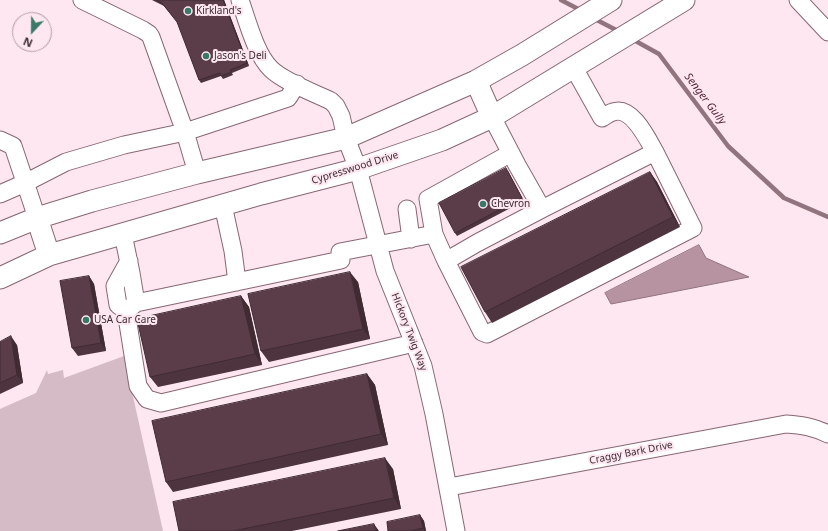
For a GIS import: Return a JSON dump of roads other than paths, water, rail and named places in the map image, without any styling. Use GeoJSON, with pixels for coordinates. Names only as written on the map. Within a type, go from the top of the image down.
{"type":"FeatureCollection","features":[{"type":"Feature","properties":{"kind":"main road"},"geometry":{"type":"LineString","coordinates":[[0,233],[37,218],[92,201],[196,173],[346,138],[476,81],[522,55],[611,0]]}},
{"type":"Feature","properties":{"kind":"main road","name":"Cypresswood Drive"},"geometry":{"type":"LineString","coordinates":[[0,278],[49,256],[261,194],[358,169],[442,140],[492,117],[684,0]]}},
{"type":"Feature","properties":{"kind":"main road"},"geometry":{"type":"LineString","coordinates":[[476,81],[492,117]]}},
{"type":"Feature","properties":{"kind":"main road"},"geometry":{"type":"LineString","coordinates":[[37,218],[49,256]]}},
{"type":"Feature","properties":{"kind":"street"},"geometry":{"type":"LineString","coordinates":[[82,0],[149,34],[151,37],[185,132],[196,173]]}},
{"type":"Feature","properties":{"kind":"street","name":"Hickory Twig Way"},"geometry":{"type":"LineString","coordinates":[[240,0],[264,62],[271,70],[280,76],[331,101],[336,106],[341,116],[346,138],[358,169],[385,271],[423,366],[449,487],[456,531]]}},
{"type":"Feature","properties":{"kind":"street"},"geometry":{"type":"LineString","coordinates":[[798,0],[828,32]]}},
{"type":"Feature","properties":{"kind":"street"},"geometry":{"type":"LineString","coordinates":[[511,153],[490,173],[470,185],[452,194],[428,199],[434,234],[482,332],[487,334],[693,228],[655,152],[640,126],[625,113],[614,111],[602,118],[574,68]]}},
{"type":"Feature","properties":{"kind":"street"},"geometry":{"type":"LineString","coordinates":[[0,194],[66,162],[124,145],[185,132],[288,98],[297,84]]}},
{"type":"Feature","properties":{"kind":"street"},"geometry":{"type":"LineString","coordinates":[[492,117],[542,209]]}},
{"type":"Feature","properties":{"kind":"street"},"geometry":{"type":"LineString","coordinates":[[0,140],[13,146],[37,218]]}},
{"type":"Feature","properties":{"kind":"street"},"geometry":{"type":"LineString","coordinates":[[446,261],[473,236],[512,215],[542,209],[655,152]]}},
{"type":"Feature","properties":{"kind":"street"},"geometry":{"type":"LineString","coordinates":[[223,205],[233,251],[237,282]]}},
{"type":"Feature","properties":{"kind":"street"},"geometry":{"type":"LineString","coordinates":[[407,209],[411,239]]}},
{"type":"Feature","properties":{"kind":"street"},"geometry":{"type":"LineString","coordinates":[[123,234],[129,262],[115,286],[118,305],[131,307],[237,282],[341,260],[340,252],[434,234]]}},
{"type":"Feature","properties":{"kind":"street"},"geometry":{"type":"LineString","coordinates":[[131,307],[138,386],[147,399],[161,403],[414,343]]}},
{"type":"Feature","properties":{"kind":"street","name":"Craggy Bark Drive"},"geometry":{"type":"LineString","coordinates":[[449,487],[786,424],[802,425],[821,430]]}},
{"type":"Feature","properties":{"kind":"waterway","name":"Senger Gully"},"geometry":{"type":"LineString","coordinates":[[561,0],[582,11]]}},
{"type":"Feature","properties":{"kind":"waterway","name":"Senger Gully"},"geometry":{"type":"LineString","coordinates":[[593,18],[620,32]]}},
{"type":"Feature","properties":{"kind":"waterway","name":"Senger Gully"},"geometry":{"type":"LineString","coordinates":[[632,39],[659,54],[728,146],[784,198],[828,217]]}},
{"type":"Feature","properties":{"kind":"place","name":"Kirkland's"},"geometry":{"type":"Point","coordinates":[188,11]}},
{"type":"Feature","properties":{"kind":"place","name":"Jason's Deli"},"geometry":{"type":"Point","coordinates":[206,56]}},
{"type":"Feature","properties":{"kind":"place","name":"Chevron"},"geometry":{"type":"Point","coordinates":[483,204]}},
{"type":"Feature","properties":{"kind":"place","name":"USA Car Care"},"geometry":{"type":"Point","coordinates":[86,320]}}]}
